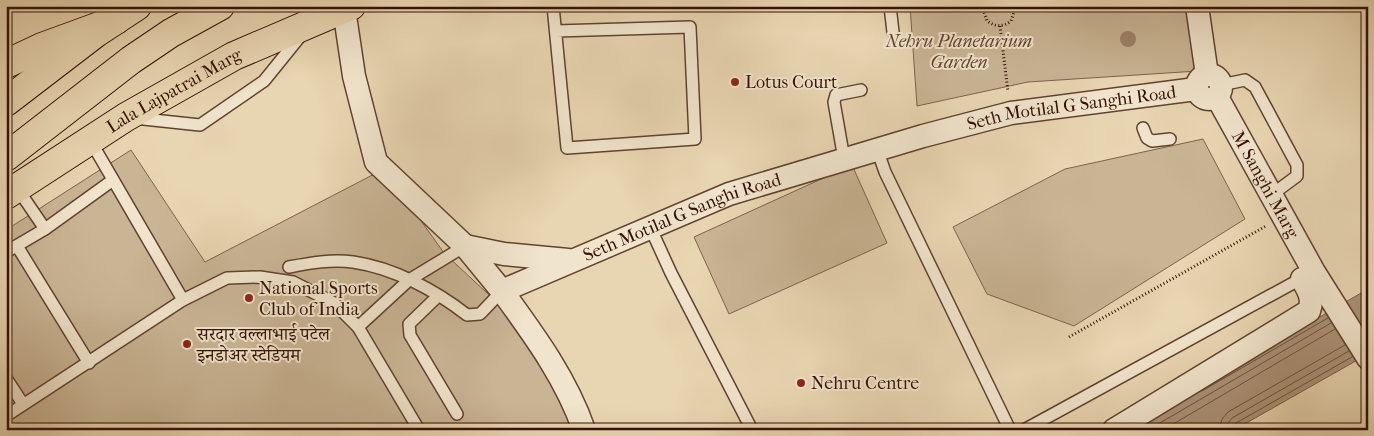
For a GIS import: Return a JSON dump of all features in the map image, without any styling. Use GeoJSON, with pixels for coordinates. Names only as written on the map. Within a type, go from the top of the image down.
{"type":"FeatureCollection","features":[{"type":"Feature","properties":{"kind":"main road"},"geometry":{"type":"LineString","coordinates":[[6,157],[131,60],[220,6]]}},
{"type":"Feature","properties":{"kind":"main road","name":"Lala Lajpatrai Marg"},"geometry":{"type":"LineString","coordinates":[[17,196],[98,155],[126,117],[234,56],[347,8]]}},
{"type":"Feature","properties":{"kind":"main road"},"geometry":{"type":"LineString","coordinates":[[6,64],[42,47],[127,13]]}},
{"type":"Feature","properties":{"kind":"main road"},"geometry":{"type":"LineString","coordinates":[[6,102],[127,13]]}},
{"type":"Feature","properties":{"kind":"street","name":"M Sanghi Marg"},"geometry":{"type":"LineString","coordinates":[[1197,6],[1210,87],[1282,217],[1308,275]]}},
{"type":"Feature","properties":{"kind":"street"},"geometry":{"type":"LineString","coordinates":[[347,8],[354,76],[376,162],[465,246],[502,291],[549,356],[576,407],[584,430]]}},
{"type":"Feature","properties":{"kind":"street","name":"Seth Motilal G Sanghi Road"},"geometry":{"type":"LineString","coordinates":[[502,291],[729,194],[877,149],[1011,113],[1210,87]]}},
{"type":"Feature","properties":{"kind":"street"},"geometry":{"type":"LineString","coordinates":[[465,246],[504,254],[573,260]]}},
{"type":"Feature","properties":{"kind":"street"},"geometry":{"type":"LineString","coordinates":[[1308,275],[1332,302],[1368,358]]}},
{"type":"Feature","properties":{"kind":"street"},"geometry":{"type":"LineString","coordinates":[[1114,430],[1309,311],[1312,304],[1308,275]]}},
{"type":"Feature","properties":{"kind":"lane"},"geometry":{"type":"LineString","coordinates":[[553,6],[567,148],[695,139],[690,27],[556,31]]}},
{"type":"Feature","properties":{"kind":"lane"},"geometry":{"type":"LineString","coordinates":[[890,6],[893,32]]}},
{"type":"Feature","properties":{"kind":"lane"},"geometry":{"type":"LineString","coordinates":[[126,117],[200,125],[264,80],[312,23]]}},
{"type":"Feature","properties":{"kind":"lane"},"geometry":{"type":"LineString","coordinates":[[1210,87],[1245,80],[1255,87],[1297,165],[1297,176],[1270,196]]}},
{"type":"Feature","properties":{"kind":"lane"},"geometry":{"type":"LineString","coordinates":[[844,159],[834,102],[836,95],[861,90]]}},
{"type":"Feature","properties":{"kind":"lane"},"geometry":{"type":"LineString","coordinates":[[1143,128],[1146,138],[1152,141],[1170,139]]}},
{"type":"Feature","properties":{"kind":"lane"},"geometry":{"type":"LineString","coordinates":[[877,149],[907,217],[1010,430]]}},
{"type":"Feature","properties":{"kind":"lane"},"geometry":{"type":"LineString","coordinates":[[98,155],[183,300]]}},
{"type":"Feature","properties":{"kind":"lane"},"geometry":{"type":"LineString","coordinates":[[6,252],[45,229],[113,180]]}},
{"type":"Feature","properties":{"kind":"lane"},"geometry":{"type":"LineString","coordinates":[[17,196],[45,229]]}},
{"type":"Feature","properties":{"kind":"lane"},"geometry":{"type":"LineString","coordinates":[[650,228],[671,273],[752,430]]}},
{"type":"Feature","properties":{"kind":"lane"},"geometry":{"type":"LineString","coordinates":[[17,246],[88,363]]}},
{"type":"Feature","properties":{"kind":"lane"},"geometry":{"type":"LineString","coordinates":[[358,327],[409,280],[465,246]]}},
{"type":"Feature","properties":{"kind":"lane"},"geometry":{"type":"LineString","coordinates":[[289,267],[321,261],[353,262],[386,270],[438,296],[466,315],[480,314],[502,291]]}},
{"type":"Feature","properties":{"kind":"lane"},"geometry":{"type":"LineString","coordinates":[[1024,430],[1308,275]]}},
{"type":"Feature","properties":{"kind":"lane"},"geometry":{"type":"LineString","coordinates":[[6,416],[183,300],[227,278],[260,277],[293,282],[312,290],[334,303],[358,327],[419,430]]}},
{"type":"Feature","properties":{"kind":"lane"},"geometry":{"type":"LineString","coordinates":[[438,296],[409,324],[410,335],[457,414]]}},
{"type":"Feature","properties":{"kind":"lane"},"geometry":{"type":"LineString","coordinates":[[6,378],[23,404]]}},
{"type":"Feature","properties":{"kind":"path"},"geometry":{"type":"LineString","coordinates":[[982,6],[987,21],[1000,26],[1012,21],[1016,6]]}},
{"type":"Feature","properties":{"kind":"path"},"geometry":{"type":"LineString","coordinates":[[1000,26],[1011,113]]}},
{"type":"Feature","properties":{"kind":"path"},"geometry":{"type":"LineString","coordinates":[[1069,337],[1282,217]]}},
{"type":"Feature","properties":{"kind":"green space","name":"Nehru Planetarium Garden"},"geometry":{"type":"Polygon","coordinates":[[[910,6],[1189,6],[1198,71],[1028,82],[917,106],[910,6]]]}},
{"type":"Feature","properties":{"kind":"green space"},"geometry":{"type":"Polygon","coordinates":[[[1203,139],[1245,219],[1074,326],[987,294],[953,227],[1065,169],[1203,139]]]}},
{"type":"Feature","properties":{"kind":"green space","name":"National Sports Club of India"},"geometry":{"type":"Polygon","coordinates":[[[131,150],[205,262],[384,169],[444,253],[531,334],[583,430],[6,430],[6,230],[131,150]]]}},
{"type":"Feature","properties":{"kind":"green space"},"geometry":{"type":"Polygon","coordinates":[[[852,165],[887,243],[729,314],[694,237],[852,165]]]}},
{"type":"Feature","properties":{"kind":"water"},"geometry":{"type":"Polygon","coordinates":[[[1368,289],[1368,354],[1234,430],[1125,430],[1368,289]]]}},
{"type":"Feature","properties":{"kind":"place","name":"Lotus Court"},"geometry":{"type":"Point","coordinates":[735,82]}},
{"type":"Feature","properties":{"kind":"place","name":"National Sports Club of India"},"geometry":{"type":"Point","coordinates":[249,298]}},
{"type":"Feature","properties":{"kind":"place","name":"सरदार वल्लाभाई पटेल इनडोअर स्टेडियम"},"geometry":{"type":"Point","coordinates":[187,344]}},
{"type":"Feature","properties":{"kind":"place","name":"Nehru Centre"},"geometry":{"type":"Point","coordinates":[801,383]}}]}
